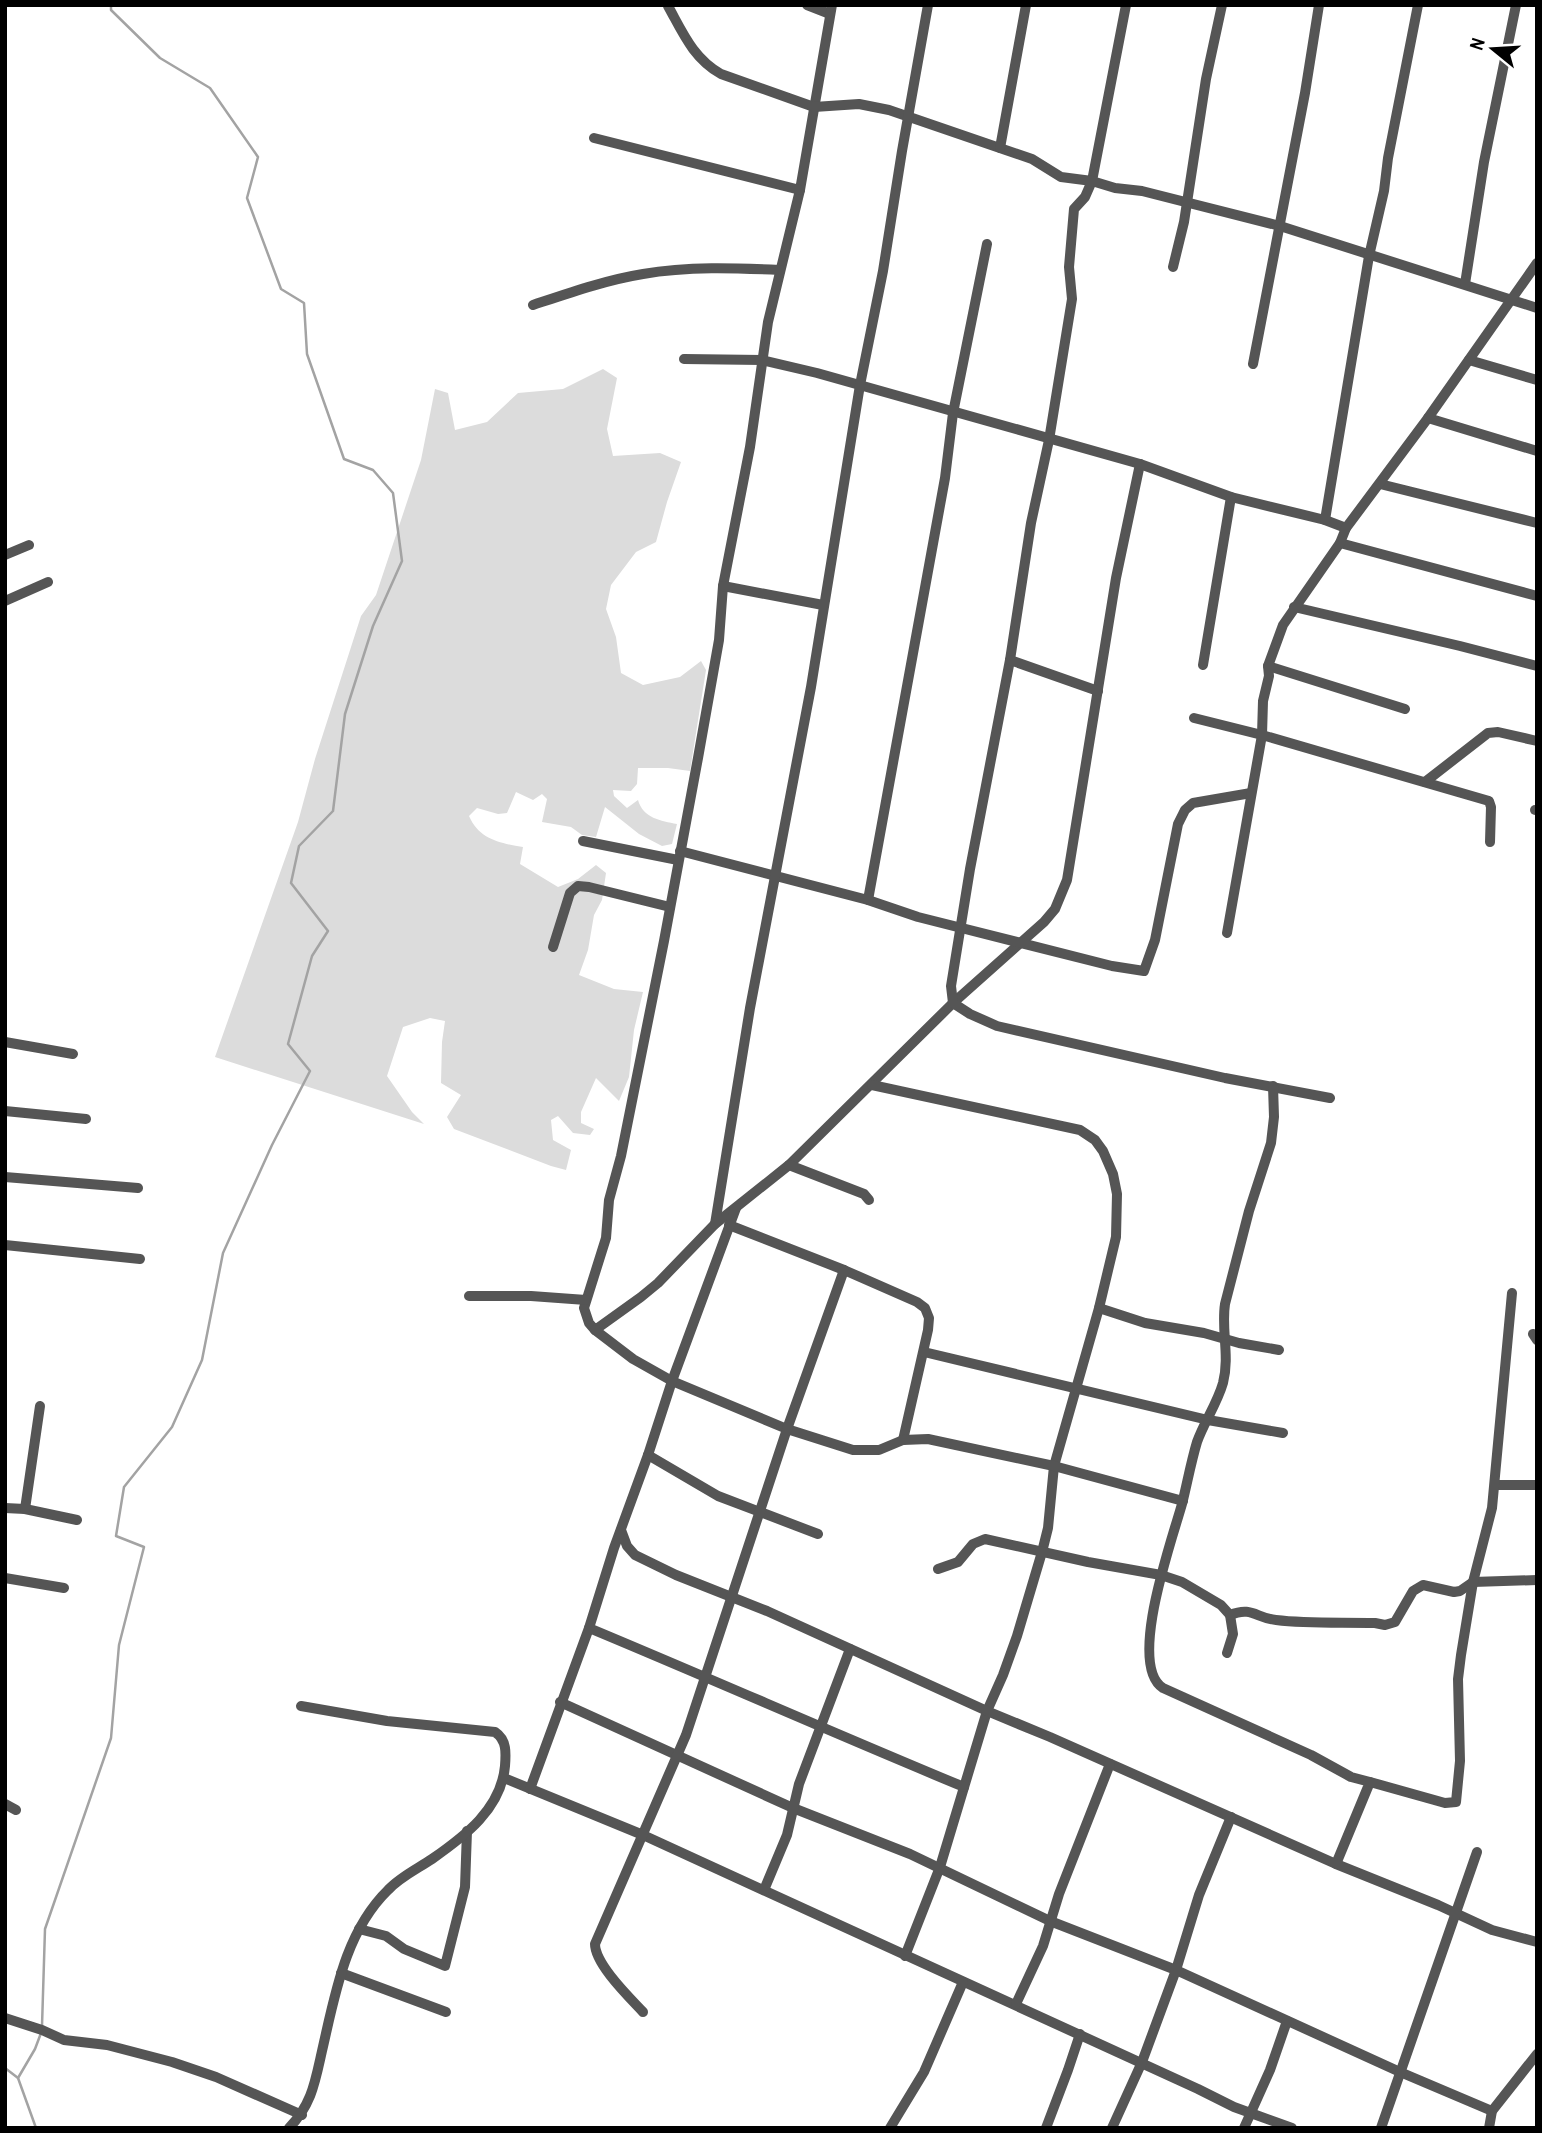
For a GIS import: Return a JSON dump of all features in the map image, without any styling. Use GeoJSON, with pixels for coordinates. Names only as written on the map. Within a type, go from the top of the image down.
{"type":"FeatureCollection","features":[{"type":"Feature","properties":{"kind":"street"},"geometry":{"type":"LineString","coordinates":[[807,5],[831,9],[800,190],[762,360],[750,447],[723,586],[719,640],[670,907],[621,1156],[611,1186],[606,1238],[586,1300],[586,1316],[595,1330],[634,1359],[672,1381],[787,1429],[853,1450],[879,1450],[903,1440],[928,1439],[1054,1466],[1183,1501]]}},
{"type":"Feature","properties":{"kind":"street"},"geometry":{"type":"LineString","coordinates":[[715,1224],[741,1059],[811,687],[860,385],[883,271],[928,5]]}},
{"type":"Feature","properties":{"kind":"street"},"geometry":{"type":"LineString","coordinates":[[1000,148],[1026,5]]}},
{"type":"Feature","properties":{"kind":"street"},"geometry":{"type":"LineString","coordinates":[[953,1003],[951,986],[960,927],[1010,660],[1031,523],[1049,440],[1072,299],[1069,267],[1074,209],[1085,197],[1092,181],[1126,5]]}},
{"type":"Feature","properties":{"kind":"street"},"geometry":{"type":"LineString","coordinates":[[1173,267],[1188,202],[1206,79],[1222,5]]}},
{"type":"Feature","properties":{"kind":"street"},"geometry":{"type":"LineString","coordinates":[[1253,364],[1319,5]]}},
{"type":"Feature","properties":{"kind":"street"},"geometry":{"type":"LineString","coordinates":[[1325,520],[1369,256],[1384,191],[1418,5]]}},
{"type":"Feature","properties":{"kind":"street"},"geometry":{"type":"LineString","coordinates":[[1465,284],[1484,162],[1516,5]]}},
{"type":"Feature","properties":{"kind":"street"},"geometry":{"type":"LineString","coordinates":[[668,6],[700,60],[710,68],[814,107],[859,104],[881,108],[1032,159],[1061,177],[1142,191],[1280,226],[1537,308]]}},
{"type":"Feature","properties":{"kind":"street"},"geometry":{"type":"LineString","coordinates":[[594,138],[800,190]]}},
{"type":"Feature","properties":{"kind":"street"},"geometry":{"type":"LineString","coordinates":[[868,900],[945,478],[953,413],[987,244]]}},
{"type":"Feature","properties":{"kind":"street"},"geometry":{"type":"LineString","coordinates":[[1227,933],[1262,735],[1268,666],[1283,625],[1340,542],[1346,528],[1428,418],[1537,263]]}},
{"type":"Feature","properties":{"kind":"street"},"geometry":{"type":"LineString","coordinates":[[533,304],[642,274],[728,269],[780,271]]}},
{"type":"Feature","properties":{"kind":"street"},"geometry":{"type":"LineString","coordinates":[[684,359],[762,360],[860,385],[1140,464],[1231,497],[1325,520],[1346,528]]}},
{"type":"Feature","properties":{"kind":"street"},"geometry":{"type":"LineString","coordinates":[[1469,360],[1537,380]]}},
{"type":"Feature","properties":{"kind":"street"},"geometry":{"type":"LineString","coordinates":[[1428,418],[1537,451]]}},
{"type":"Feature","properties":{"kind":"street"},"geometry":{"type":"LineString","coordinates":[[595,1330],[658,1283],[715,1224],[789,1165],[953,1003],[1044,922],[1055,909],[1067,880],[1116,578],[1140,464]]}},
{"type":"Feature","properties":{"kind":"street"},"geometry":{"type":"LineString","coordinates":[[1380,484],[1537,523]]}},
{"type":"Feature","properties":{"kind":"street"},"geometry":{"type":"LineString","coordinates":[[1203,665],[1231,497]]}},
{"type":"Feature","properties":{"kind":"street"},"geometry":{"type":"LineString","coordinates":[[1340,542],[1537,596]]}},
{"type":"Feature","properties":{"kind":"street"},"geometry":{"type":"LineString","coordinates":[[5,555],[29,545]]}},
{"type":"Feature","properties":{"kind":"street"},"geometry":{"type":"LineString","coordinates":[[5,601],[48,582]]}},
{"type":"Feature","properties":{"kind":"street"},"geometry":{"type":"LineString","coordinates":[[723,586],[823,605]]}},
{"type":"Feature","properties":{"kind":"street"},"geometry":{"type":"LineString","coordinates":[[1294,607],[1537,666]]}},
{"type":"Feature","properties":{"kind":"street"},"geometry":{"type":"LineString","coordinates":[[1010,660],[1098,691]]}},
{"type":"Feature","properties":{"kind":"street"},"geometry":{"type":"LineString","coordinates":[[1268,666],[1405,709]]}},
{"type":"Feature","properties":{"kind":"street"},"geometry":{"type":"LineString","coordinates":[[1194,718],[1489,801],[1490,842]]}},
{"type":"Feature","properties":{"kind":"street"},"geometry":{"type":"LineString","coordinates":[[1425,782],[1488,733],[1499,732],[1537,741]]}},
{"type":"Feature","properties":{"kind":"street"},"geometry":{"type":"LineString","coordinates":[[583,841],[679,855],[775,875],[868,900],[918,917],[1144,971],[1155,940],[1178,824],[1185,810],[1193,803],[1251,793]]}},
{"type":"Feature","properties":{"kind":"street"},"geometry":{"type":"LineString","coordinates":[[553,947],[570,893],[578,886],[670,907]]}},
{"type":"Feature","properties":{"kind":"street"},"geometry":{"type":"LineString","coordinates":[[953,1003],[997,1026],[1225,1078],[1331,1098]]}},
{"type":"Feature","properties":{"kind":"street"},"geometry":{"type":"LineString","coordinates":[[5,1042],[73,1054]]}},
{"type":"Feature","properties":{"kind":"street"},"geometry":{"type":"LineString","coordinates":[[872,1085],[1080,1130],[1103,1151],[1117,1194],[1116,1237],[1078,1388],[1054,1466],[1048,1528],[1042,1552],[1017,1636],[987,1711],[940,1867],[905,1956]]}},
{"type":"Feature","properties":{"kind":"street"},"geometry":{"type":"LineString","coordinates":[[1273,1086],[1271,1143],[1249,1212],[1223,1319],[1226,1340],[1223,1382],[1198,1441],[1155,1600],[1150,1661],[1156,1684],[1311,1755],[1351,1777],[1445,1803],[1456,1802],[1460,1760],[1458,1679],[1474,1582],[1492,1508],[1513,1293]]}},
{"type":"Feature","properties":{"kind":"street"},"geometry":{"type":"LineString","coordinates":[[5,1111],[86,1119]]}},
{"type":"Feature","properties":{"kind":"street"},"geometry":{"type":"LineString","coordinates":[[789,1165],[864,1195],[869,1200]]}},
{"type":"Feature","properties":{"kind":"street"},"geometry":{"type":"LineString","coordinates":[[5,1177],[138,1188]]}},
{"type":"Feature","properties":{"kind":"street"},"geometry":{"type":"LineString","coordinates":[[530,1789],[589,1628],[672,1381],[736,1207]]}},
{"type":"Feature","properties":{"kind":"street"},"geometry":{"type":"LineString","coordinates":[[729,1225],[844,1270],[905,1296],[925,1308],[929,1318],[924,1352],[903,1440]]}},
{"type":"Feature","properties":{"kind":"street"},"geometry":{"type":"LineString","coordinates":[[5,1245],[141,1259]]}},
{"type":"Feature","properties":{"kind":"street"},"geometry":{"type":"LineString","coordinates":[[643,2012],[595,1953],[595,1944],[677,1757],[787,1429],[844,1270]]}},
{"type":"Feature","properties":{"kind":"street"},"geometry":{"type":"LineString","coordinates":[[469,1296],[586,1300]]}},
{"type":"Feature","properties":{"kind":"street"},"geometry":{"type":"LineString","coordinates":[[1099,1308],[1145,1323],[1279,1350]]}},
{"type":"Feature","properties":{"kind":"street"},"geometry":{"type":"LineString","coordinates":[[1208,1334],[1223,1319]]}},
{"type":"Feature","properties":{"kind":"street"},"geometry":{"type":"LineString","coordinates":[[924,1352],[1208,1420],[1283,1433]]}},
{"type":"Feature","properties":{"kind":"street"},"geometry":{"type":"LineString","coordinates":[[25,1509],[40,1406]]}},
{"type":"Feature","properties":{"kind":"street"},"geometry":{"type":"LineString","coordinates":[[648,1455],[718,1496],[818,1534]]}},
{"type":"Feature","properties":{"kind":"street"},"geometry":{"type":"LineString","coordinates":[[1495,1485],[1537,1485]]}},
{"type":"Feature","properties":{"kind":"street"},"geometry":{"type":"LineString","coordinates":[[5,1508],[25,1509],[77,1520]]}},
{"type":"Feature","properties":{"kind":"street"},"geometry":{"type":"LineString","coordinates":[[621,1530],[627,1546],[635,1555],[676,1575],[1336,1864],[1492,1930],[1537,1942]]}},
{"type":"Feature","properties":{"kind":"street"},"geometry":{"type":"LineString","coordinates":[[938,1569],[958,1562],[973,1544],[985,1539],[1161,1575],[1196,1589],[1221,1605],[1230,1615],[1233,1634],[1227,1653]]}},
{"type":"Feature","properties":{"kind":"street"},"geometry":{"type":"LineString","coordinates":[[5,1578],[64,1588]]}},
{"type":"Feature","properties":{"kind":"street"},"geometry":{"type":"LineString","coordinates":[[1230,1615],[1250,1611],[1276,1620],[1391,1625],[1400,1616],[1409,1596],[1417,1587],[1423,1585],[1454,1592],[1474,1582],[1537,1580]]}},
{"type":"Feature","properties":{"kind":"street"},"geometry":{"type":"LineString","coordinates":[[589,1628],[964,1787]]}},
{"type":"Feature","properties":{"kind":"street"},"geometry":{"type":"LineString","coordinates":[[764,1890],[787,1835],[799,1784],[850,1649]]}},
{"type":"Feature","properties":{"kind":"street"},"geometry":{"type":"LineString","coordinates":[[560,1702],[793,1808],[940,1867],[1051,1921],[1176,1970],[1492,2111]]}},
{"type":"Feature","properties":{"kind":"street"},"geometry":{"type":"LineString","coordinates":[[289,2128],[302,2115],[309,2102],[341,1973],[359,1929],[388,1889],[467,1831],[492,1805],[504,1778],[505,1745],[502,1737],[495,1732],[387,1721],[301,1706]]}},
{"type":"Feature","properties":{"kind":"street"},"geometry":{"type":"LineString","coordinates":[[1016,2004],[1043,1946],[1059,1894],[1110,1764]]}},
{"type":"Feature","properties":{"kind":"street"},"geometry":{"type":"LineString","coordinates":[[504,1778],[643,1835],[1142,2062],[1217,2100],[1292,2128]]}},
{"type":"Feature","properties":{"kind":"street"},"geometry":{"type":"LineString","coordinates":[[1336,1864],[1370,1782]]}},
{"type":"Feature","properties":{"kind":"street"},"geometry":{"type":"LineString","coordinates":[[5,1804],[16,1810]]}},
{"type":"Feature","properties":{"kind":"street"},"geometry":{"type":"LineString","coordinates":[[1112,2128],[1142,2062],[1176,1970],[1199,1895],[1231,1817]]}},
{"type":"Feature","properties":{"kind":"street"},"geometry":{"type":"LineString","coordinates":[[359,1929],[386,1936],[404,1949],[445,1966],[465,1887],[467,1831]]}},
{"type":"Feature","properties":{"kind":"street"},"geometry":{"type":"LineString","coordinates":[[1381,2128],[1477,1852]]}},
{"type":"Feature","properties":{"kind":"street"},"geometry":{"type":"LineString","coordinates":[[341,1973],[446,2012]]}},
{"type":"Feature","properties":{"kind":"street"},"geometry":{"type":"LineString","coordinates":[[890,2128],[923,2072],[963,1982]]}},
{"type":"Feature","properties":{"kind":"street"},"geometry":{"type":"LineString","coordinates":[[5,2018],[64,2040],[107,2045],[172,2062],[215,2077],[302,2115]]}},
{"type":"Feature","properties":{"kind":"street"},"geometry":{"type":"LineString","coordinates":[[1244,2128],[1270,2070],[1287,2021]]}},
{"type":"Feature","properties":{"kind":"street"},"geometry":{"type":"LineString","coordinates":[[1046,2128],[1080,2034]]}},
{"type":"Feature","properties":{"kind":"street"},"geometry":{"type":"LineString","coordinates":[[1492,2127],[1492,2111],[1537,2054]]}},
{"type":"Feature","properties":{"kind":"shaded area"},"geometry":{"type":"Polygon","coordinates":[[[603,369],[617,378],[607,429],[613,456],[660,453],[681,462],[656,542],[636,552],[611,585],[606,609],[616,637],[621,673],[643,685],[680,677],[701,661],[706,670],[690,771],[638,768],[637,784],[631,791],[613,790],[614,796],[627,808],[638,800],[648,815],[677,824],[672,844],[662,846],[639,834],[605,807],[596,837],[582,835],[571,827],[542,822],[547,799],[542,794],[533,800],[516,792],[507,813],[498,814],[477,808],[469,816],[484,835],[523,847],[520,864],[558,887],[578,879],[596,865],[606,873],[602,900],[594,915],[588,950],[579,975],[614,989],[643,992],[634,1030],[629,1077],[619,1101],[596,1078],[581,1112],[581,1123],[594,1129],[590,1135],[573,1133],[558,1116],[551,1120],[553,1140],[571,1150],[566,1170],[454,1129],[447,1117],[461,1095],[441,1083],[445,1021],[430,1018],[403,1027],[387,1076],[412,1112],[424,1124],[215,1057],[298,822],[315,759],[361,616],[376,595],[421,460],[435,389],[448,393],[455,430],[487,422],[518,393],[563,389],[603,369]]]}},
{"type":"Feature","properties":{"kind":"waterway"},"geometry":{"type":"LineString","coordinates":[[42,2026],[45,1929],[111,1738],[119,1645],[144,1547],[116,1536],[124,1487],[172,1427],[202,1360],[223,1253],[272,1145],[310,1071],[288,1044],[312,956],[328,931],[291,883],[299,846],[333,811],[345,714],[373,626],[402,561],[393,493],[373,470],[344,459],[307,354],[304,303],[281,289],[247,198],[258,157],[210,88],[160,58],[111,10],[111,5]]}},
{"type":"Feature","properties":{"kind":"waterway"},"geometry":{"type":"LineString","coordinates":[[18,2078],[41,2033]]}},
{"type":"Feature","properties":{"kind":"waterway"},"geometry":{"type":"LineString","coordinates":[[5,2068],[18,2078],[36,2128]]}}]}
